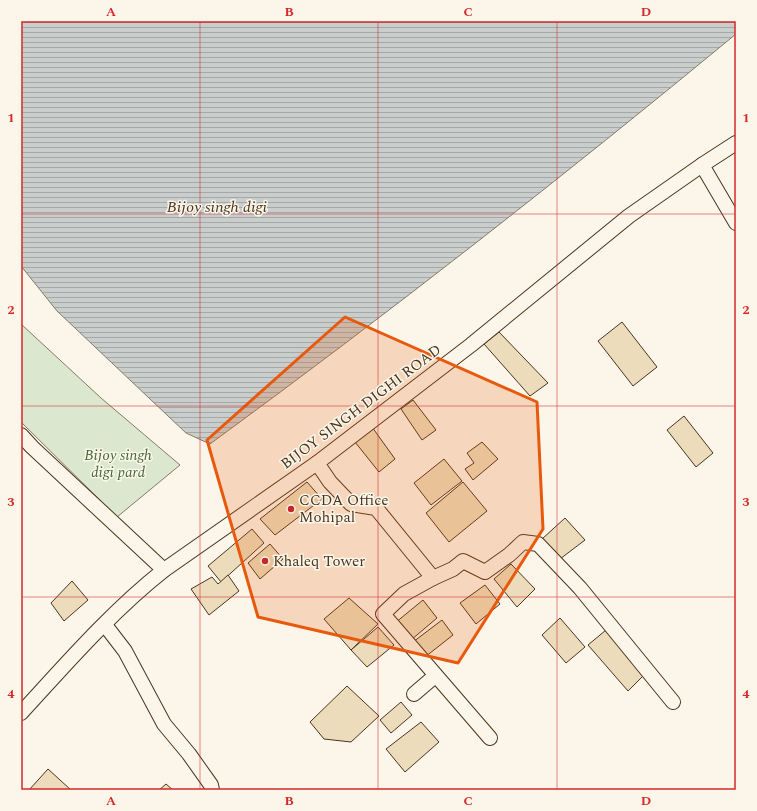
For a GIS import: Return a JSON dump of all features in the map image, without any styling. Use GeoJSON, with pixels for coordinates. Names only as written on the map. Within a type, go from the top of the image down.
{"type":"FeatureCollection","features":[{"type":"Feature","properties":{"kind":"street","name":"BIJOY SINGH DIGHI ROAD"},"geometry":{"type":"LineString","coordinates":[[21,713],[143,586],[317,463],[471,345],[629,216],[736,143]]}},
{"type":"Feature","properties":{"kind":"street"},"geometry":{"type":"LineString","coordinates":[[702,165],[736,224]]}},
{"type":"Feature","properties":{"kind":"street"},"geometry":{"type":"LineString","coordinates":[[21,435],[164,570]]}},
{"type":"Feature","properties":{"kind":"street"},"geometry":{"type":"LineString","coordinates":[[317,463],[330,482],[351,504],[376,508],[433,578]]}},
{"type":"Feature","properties":{"kind":"street"},"geometry":{"type":"LineString","coordinates":[[490,738],[383,614],[404,594],[453,569],[463,561],[485,572],[509,555],[523,542],[538,544],[580,588],[673,702]]}},
{"type":"Feature","properties":{"kind":"street"},"geometry":{"type":"LineString","coordinates":[[105,625],[125,651],[164,724],[189,754],[211,785],[212,790]]}},
{"type":"Feature","properties":{"kind":"street"},"geometry":{"type":"LineString","coordinates":[[414,694],[435,676]]}},
{"type":"Feature","properties":{"kind":"highlighted area"},"geometry":{"type":"Polygon","coordinates":[[[345,317],[537,402],[543,529],[458,663],[258,617],[207,440],[345,317]]]}},
{"type":"Feature","properties":{"kind":"green space","name":"Bijoy singh digi pard"},"geometry":{"type":"Polygon","coordinates":[[[21,324],[101,398],[180,465],[117,517],[21,422],[21,324]]]}},
{"type":"Feature","properties":{"kind":"water","name":"Bijoy singh digi"},"geometry":{"type":"Polygon","coordinates":[[[21,21],[736,21],[736,34],[476,243],[344,345],[210,444],[186,433],[57,311],[21,266],[21,21]]]}},
{"type":"Feature","properties":{"kind":"building"},"geometry":{"type":"Polygon","coordinates":[[[622,322],[657,367],[633,386],[598,341],[622,322]]]}},
{"type":"Feature","properties":{"kind":"building"},"geometry":{"type":"Polygon","coordinates":[[[499,332],[548,383],[530,396],[484,344],[499,332]]]}},
{"type":"Feature","properties":{"kind":"building"},"geometry":{"type":"Polygon","coordinates":[[[413,400],[436,430],[422,440],[401,409],[413,400]]]}},
{"type":"Feature","properties":{"kind":"building"},"geometry":{"type":"Polygon","coordinates":[[[684,416],[713,453],[696,467],[667,430],[684,416]]]}},
{"type":"Feature","properties":{"kind":"building"},"geometry":{"type":"Polygon","coordinates":[[[372,427],[395,459],[379,472],[355,442],[372,427]]]}},
{"type":"Feature","properties":{"kind":"building"},"geometry":{"type":"Polygon","coordinates":[[[482,442],[498,459],[473,480],[465,469],[474,463],[467,453],[482,442]]]}},
{"type":"Feature","properties":{"kind":"building"},"geometry":{"type":"Polygon","coordinates":[[[444,459],[462,481],[431,505],[414,483],[444,459]]]}},
{"type":"Feature","properties":{"kind":"building","name":"CCDA Office Mohipal"},"geometry":{"type":"Polygon","coordinates":[[[307,482],[322,499],[275,535],[260,519],[307,482]]]}},
{"type":"Feature","properties":{"kind":"building"},"geometry":{"type":"Polygon","coordinates":[[[463,482],[487,511],[449,542],[426,513],[463,482]]]}},
{"type":"Feature","properties":{"kind":"building"},"geometry":{"type":"Polygon","coordinates":[[[565,518],[585,540],[560,559],[542,539],[565,518]]]}},
{"type":"Feature","properties":{"kind":"building"},"geometry":{"type":"Polygon","coordinates":[[[252,529],[264,543],[221,582],[208,566],[252,529]]]}},
{"type":"Feature","properties":{"kind":"building","name":"Khaleq Tower"},"geometry":{"type":"Polygon","coordinates":[[[270,544],[283,559],[260,579],[248,563],[270,544]]]}},
{"type":"Feature","properties":{"kind":"building"},"geometry":{"type":"Polygon","coordinates":[[[511,564],[535,589],[517,607],[494,579],[511,564]]]}},
{"type":"Feature","properties":{"kind":"building"},"geometry":{"type":"Polygon","coordinates":[[[228,575],[239,591],[209,615],[191,589],[212,577],[218,584],[228,575]]]}},
{"type":"Feature","properties":{"kind":"building"},"geometry":{"type":"Polygon","coordinates":[[[72,581],[88,600],[64,621],[51,603],[72,581]]]}},
{"type":"Feature","properties":{"kind":"building"},"geometry":{"type":"Polygon","coordinates":[[[485,585],[500,604],[476,624],[460,603],[485,585]]]}},
{"type":"Feature","properties":{"kind":"building"},"geometry":{"type":"Polygon","coordinates":[[[349,598],[378,624],[351,650],[324,619],[349,598]]]}},
{"type":"Feature","properties":{"kind":"building"},"geometry":{"type":"Polygon","coordinates":[[[423,600],[437,618],[411,640],[395,623],[423,600]]]}},
{"type":"Feature","properties":{"kind":"building"},"geometry":{"type":"Polygon","coordinates":[[[560,618],[585,647],[566,663],[542,635],[560,618]]]}},
{"type":"Feature","properties":{"kind":"building"},"geometry":{"type":"Polygon","coordinates":[[[442,620],[453,635],[425,657],[413,642],[442,620]]]}},
{"type":"Feature","properties":{"kind":"building"},"geometry":{"type":"Polygon","coordinates":[[[378,627],[394,645],[367,667],[351,650],[378,627]]]}},
{"type":"Feature","properties":{"kind":"building"},"geometry":{"type":"Polygon","coordinates":[[[606,630],[644,675],[628,691],[588,645],[606,630]]]}},
{"type":"Feature","properties":{"kind":"building"},"geometry":{"type":"Polygon","coordinates":[[[347,686],[379,716],[351,742],[324,739],[310,722],[347,686]]]}},
{"type":"Feature","properties":{"kind":"building"},"geometry":{"type":"Polygon","coordinates":[[[401,702],[412,715],[391,733],[380,720],[401,702]]]}},
{"type":"Feature","properties":{"kind":"building"},"geometry":{"type":"Polygon","coordinates":[[[421,722],[439,742],[405,772],[386,749],[421,722]]]}},
{"type":"Feature","properties":{"kind":"building"},"geometry":{"type":"Polygon","coordinates":[[[48,769],[71,790],[29,790],[48,769]]]}},
{"type":"Feature","properties":{"kind":"building"},"geometry":{"type":"Polygon","coordinates":[[[166,784],[173,790],[159,790],[166,784]]]}},
{"type":"Feature","properties":{"kind":"place","name":"CCDA Office Mohipal"},"geometry":{"type":"Point","coordinates":[291,509]}},
{"type":"Feature","properties":{"kind":"place","name":"Khaleq Tower"},"geometry":{"type":"Point","coordinates":[265,561]}}]}
